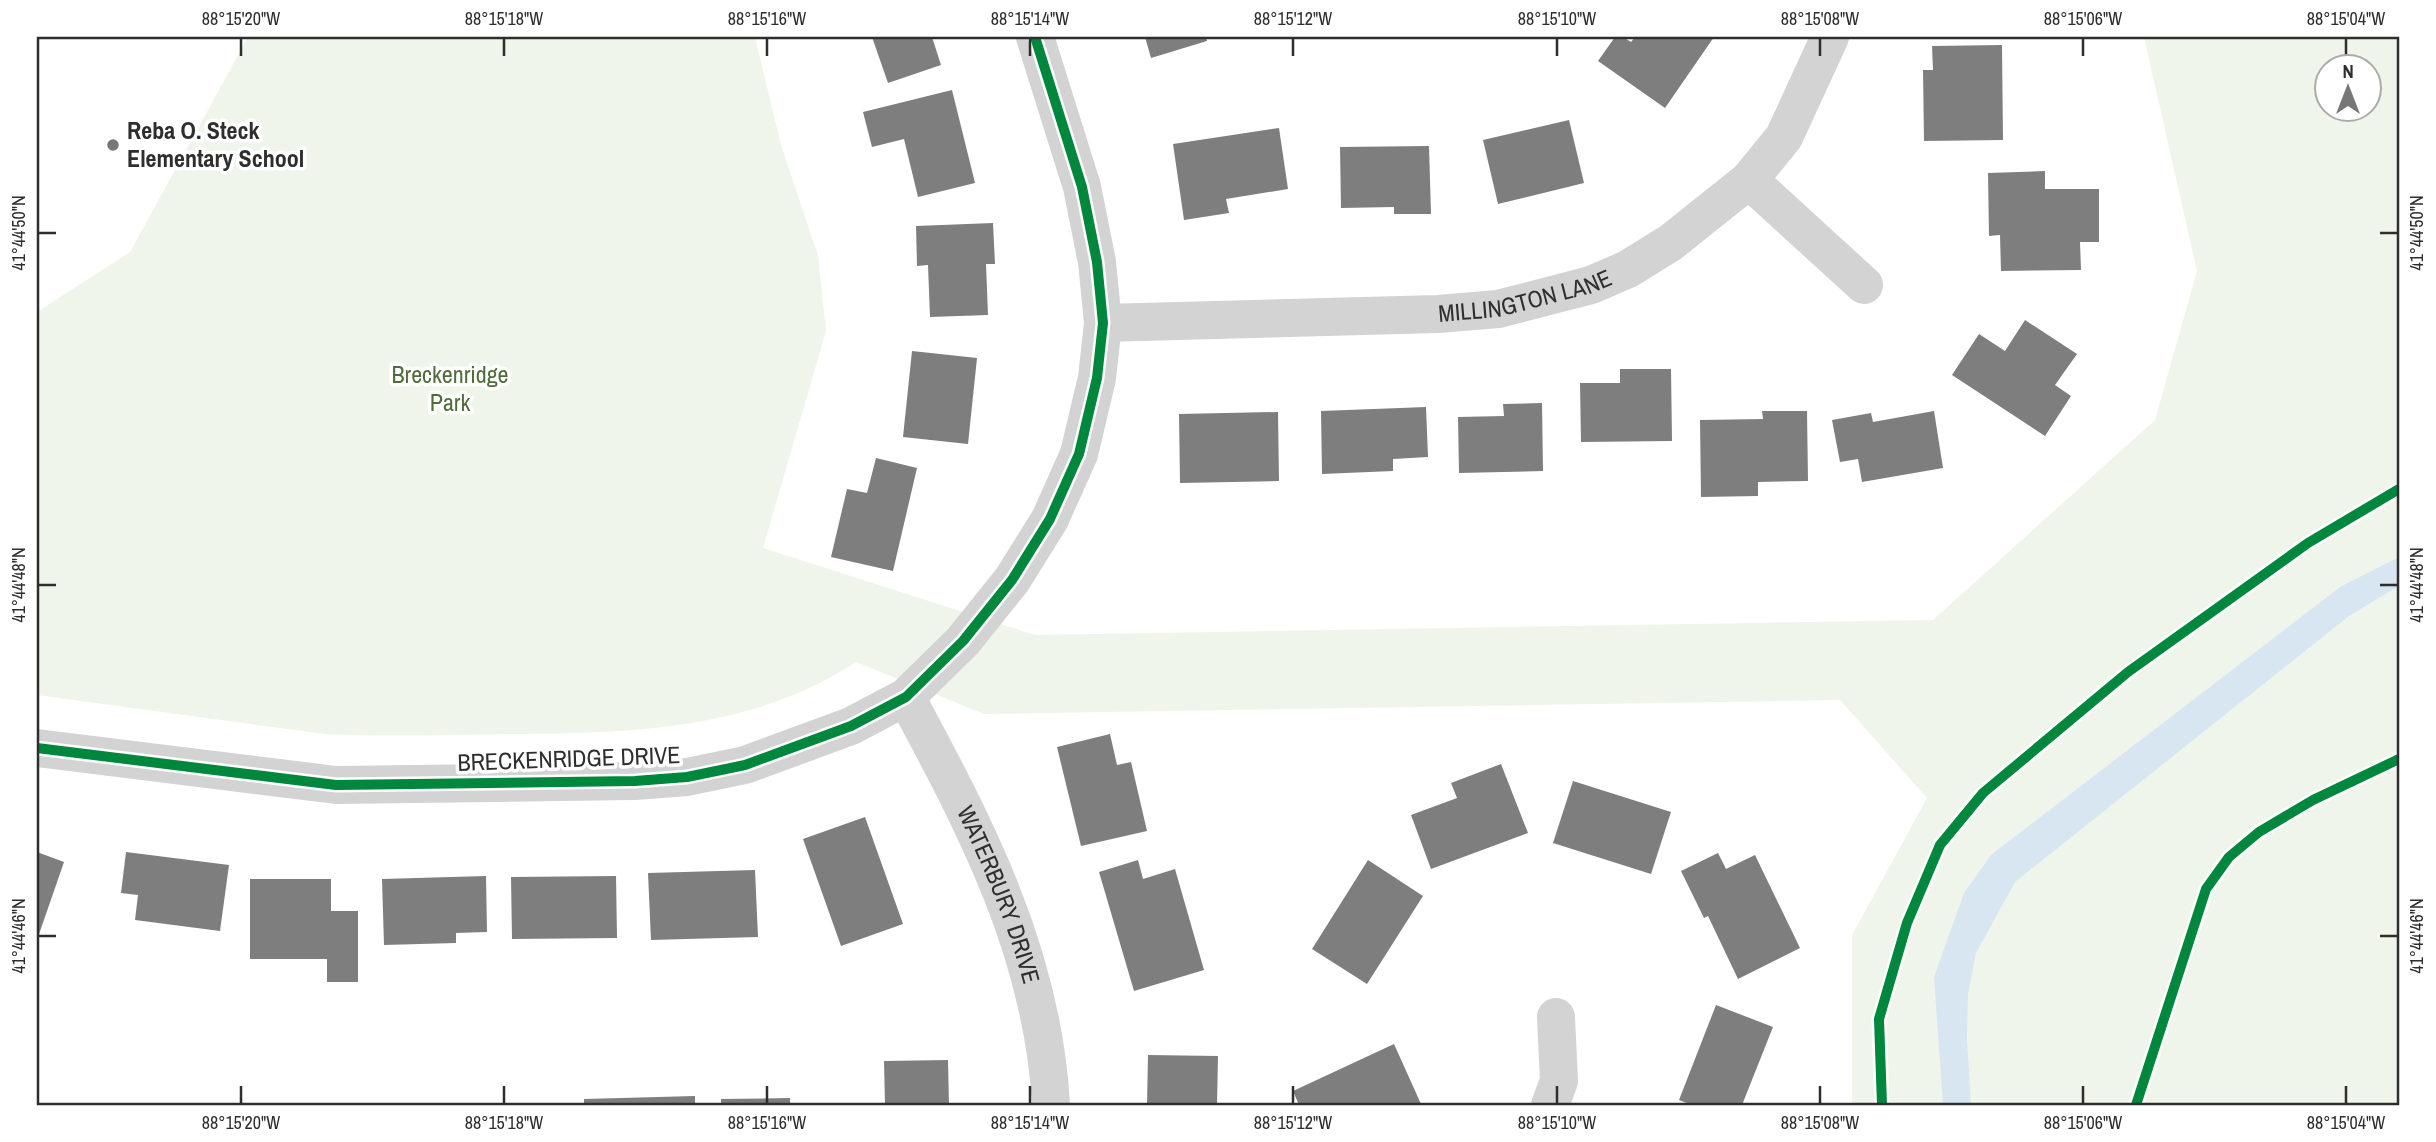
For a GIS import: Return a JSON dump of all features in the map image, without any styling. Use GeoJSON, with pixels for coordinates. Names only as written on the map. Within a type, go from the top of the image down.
{"type":"FeatureCollection","features":[{"type":"Feature","properties":{"kind":"street","name":"BRECKENRIDGE DRIVE"},"geometry":{"type":"LineString","coordinates":[[37,748],[336,785],[635,781],[687,777],[745,765],[852,726],[906,697],[963,642],[1012,580],[1051,519],[1079,454],[1097,378],[1103,323],[1097,262],[1082,187],[1035,37]]}},
{"type":"Feature","properties":{"kind":"street","name":"MILLINGTON LANE"},"geometry":{"type":"LineString","coordinates":[[1103,323],[1438,314],[1498,309],[1591,285],[1628,269],[1670,243],[1749,180],[1784,137],[1830,37]]}},
{"type":"Feature","properties":{"kind":"street"},"geometry":{"type":"LineString","coordinates":[[1749,180],[1864,285]]}},
{"type":"Feature","properties":{"kind":"street","name":"WATERBURY DRIVE"},"geometry":{"type":"LineString","coordinates":[[906,697],[978,831],[1003,892],[1032,986],[1044,1047],[1051,1105]]}},
{"type":"Feature","properties":{"kind":"street"},"geometry":{"type":"LineString","coordinates":[[1550,1105],[1559,1080],[1556,1017]]}},
{"type":"Feature","properties":{"kind":"green space","name":"Breckenridge Park"},"geometry":{"type":"Polygon","coordinates":[[[248,37],[755,37],[781,145],[818,255],[826,331],[763,548],[1035,635],[1933,620],[2155,420],[2197,271],[2144,37],[2399,37],[2399,1105],[1852,1105],[1852,935],[1927,798],[1840,700],[984,714],[856,662],[816,685],[774,702],[687,724],[597,732],[393,736],[325,734],[37,695],[37,312],[130,252],[248,37]]]}},
{"type":"Feature","properties":{"kind":"shaded area"},"geometry":{"type":"Polygon","coordinates":[[[2399,557],[2399,586],[2349,616],[2015,882],[1976,953],[1968,994],[1967,1039],[1971,1105],[1943,1105],[1934,977],[1964,893],[1991,855],[2340,587],[2399,557]]]}},
{"type":"Feature","properties":{"kind":"building"},"geometry":{"type":"Polygon","coordinates":[[[872,37],[932,37],[941,65],[888,83],[872,37]]]}},
{"type":"Feature","properties":{"kind":"building"},"geometry":{"type":"Polygon","coordinates":[[[1145,37],[1206,37],[1207,41],[1151,58],[1145,37]]]}},
{"type":"Feature","properties":{"kind":"building"},"geometry":{"type":"Polygon","coordinates":[[[1615,37],[1623,37],[1631,42],[1635,37],[1714,37],[1665,108],[1598,61],[1615,37]]]}},
{"type":"Feature","properties":{"kind":"building"},"geometry":{"type":"Polygon","coordinates":[[[2002,45],[2003,140],[1924,141],[1923,70],[1933,70],[1932,46],[2002,45]]]}},
{"type":"Feature","properties":{"kind":"building"},"geometry":{"type":"Polygon","coordinates":[[[952,90],[975,183],[918,197],[904,139],[872,147],[863,112],[952,90]]]}},
{"type":"Feature","properties":{"kind":"building"},"geometry":{"type":"Polygon","coordinates":[[[1569,120],[1584,183],[1498,204],[1483,140],[1569,120]]]}},
{"type":"Feature","properties":{"kind":"building"},"geometry":{"type":"Polygon","coordinates":[[[1279,128],[1288,189],[1226,199],[1229,213],[1184,220],[1173,144],[1279,128]]]}},
{"type":"Feature","properties":{"kind":"building"},"geometry":{"type":"Polygon","coordinates":[[[1429,146],[1431,214],[1394,214],[1394,207],[1341,208],[1340,147],[1429,146]]]}},
{"type":"Feature","properties":{"kind":"building"},"geometry":{"type":"Polygon","coordinates":[[[2045,171],[2045,189],[2099,189],[2099,242],[2080,242],[2081,270],[2001,271],[2000,235],[1989,236],[1988,173],[2045,171]]]}},
{"type":"Feature","properties":{"kind":"building"},"geometry":{"type":"Polygon","coordinates":[[[993,223],[995,264],[986,264],[988,315],[930,317],[928,265],[917,266],[916,226],[993,223]]]}},
{"type":"Feature","properties":{"kind":"building"},"geometry":{"type":"Polygon","coordinates":[[[2025,320],[2077,354],[2055,385],[2071,396],[2045,436],[1952,375],[1979,334],[2005,351],[2025,320]]]}},
{"type":"Feature","properties":{"kind":"building"},"geometry":{"type":"Polygon","coordinates":[[[912,351],[977,358],[968,444],[903,437],[912,351]]]}},
{"type":"Feature","properties":{"kind":"building"},"geometry":{"type":"Polygon","coordinates":[[[1620,369],[1671,369],[1672,441],[1581,442],[1580,383],[1620,383],[1620,369]]]}},
{"type":"Feature","properties":{"kind":"building"},"geometry":{"type":"Polygon","coordinates":[[[1542,403],[1543,471],[1459,473],[1458,417],[1504,416],[1503,404],[1542,403]]]}},
{"type":"Feature","properties":{"kind":"building"},"geometry":{"type":"Polygon","coordinates":[[[1426,407],[1428,457],[1393,459],[1393,471],[1322,474],[1321,411],[1426,407]]]}},
{"type":"Feature","properties":{"kind":"building"},"geometry":{"type":"Polygon","coordinates":[[[1762,411],[1807,411],[1808,481],[1758,482],[1758,496],[1701,497],[1700,420],[1763,419],[1762,411]]]}},
{"type":"Feature","properties":{"kind":"building"},"geometry":{"type":"Polygon","coordinates":[[[1934,411],[1943,468],[1862,482],[1858,459],[1840,462],[1832,420],[1871,413],[1873,422],[1934,411]]]}},
{"type":"Feature","properties":{"kind":"building"},"geometry":{"type":"Polygon","coordinates":[[[1278,412],[1279,481],[1180,483],[1179,414],[1278,412]]]}},
{"type":"Feature","properties":{"kind":"building"},"geometry":{"type":"Polygon","coordinates":[[[876,458],[917,468],[893,571],[831,557],[847,489],[867,493],[876,458]]]}},
{"type":"Feature","properties":{"kind":"building"},"geometry":{"type":"Polygon","coordinates":[[[1110,734],[1117,765],[1131,762],[1147,831],[1081,846],[1057,747],[1110,734]]]}},
{"type":"Feature","properties":{"kind":"building"},"geometry":{"type":"Polygon","coordinates":[[[1501,764],[1528,833],[1431,869],[1411,815],[1457,798],[1451,783],[1501,764]]]}},
{"type":"Feature","properties":{"kind":"building"},"geometry":{"type":"Polygon","coordinates":[[[1573,781],[1671,812],[1651,874],[1553,843],[1573,781]]]}},
{"type":"Feature","properties":{"kind":"building"},"geometry":{"type":"Polygon","coordinates":[[[865,817],[903,924],[841,946],[803,839],[865,817]]]}},
{"type":"Feature","properties":{"kind":"building"},"geometry":{"type":"Polygon","coordinates":[[[37,852],[64,862],[37,940],[37,852]]]}},
{"type":"Feature","properties":{"kind":"building"},"geometry":{"type":"Polygon","coordinates":[[[126,852],[229,865],[220,931],[135,920],[138,895],[121,893],[126,852]]]}},
{"type":"Feature","properties":{"kind":"building"},"geometry":{"type":"Polygon","coordinates":[[[1718,853],[1726,869],[1755,855],[1800,948],[1738,979],[1708,916],[1704,918],[1681,871],[1718,853]]]}},
{"type":"Feature","properties":{"kind":"building"},"geometry":{"type":"Polygon","coordinates":[[[1138,860],[1143,879],[1175,869],[1204,970],[1134,991],[1099,872],[1138,860]]]}},
{"type":"Feature","properties":{"kind":"building"},"geometry":{"type":"Polygon","coordinates":[[[1368,860],[1423,896],[1367,984],[1312,949],[1368,860]]]}},
{"type":"Feature","properties":{"kind":"building"},"geometry":{"type":"Polygon","coordinates":[[[755,870],[758,937],[651,940],[648,873],[755,870]]]}},
{"type":"Feature","properties":{"kind":"building"},"geometry":{"type":"Polygon","coordinates":[[[486,876],[487,932],[456,933],[456,943],[384,945],[382,879],[486,876]]]}},
{"type":"Feature","properties":{"kind":"building"},"geometry":{"type":"Polygon","coordinates":[[[616,876],[617,938],[512,939],[511,877],[616,876]]]}},
{"type":"Feature","properties":{"kind":"building"},"geometry":{"type":"Polygon","coordinates":[[[250,879],[331,879],[331,911],[358,911],[358,982],[327,982],[327,959],[250,959],[250,879]]]}},
{"type":"Feature","properties":{"kind":"building"},"geometry":{"type":"Polygon","coordinates":[[[1716,1005],[1773,1027],[1742,1105],[1692,1105],[1679,1100],[1716,1005]]]}},
{"type":"Feature","properties":{"kind":"building"},"geometry":{"type":"Polygon","coordinates":[[[1394,1044],[1421,1104],[1299,1105],[1293,1091],[1394,1044]]]}},
{"type":"Feature","properties":{"kind":"building"},"geometry":{"type":"Polygon","coordinates":[[[1148,1055],[1218,1056],[1217,1105],[1147,1105],[1148,1055]]]}},
{"type":"Feature","properties":{"kind":"building"},"geometry":{"type":"Polygon","coordinates":[[[948,1060],[949,1105],[885,1105],[884,1061],[948,1060]]]}},
{"type":"Feature","properties":{"kind":"building"},"geometry":{"type":"Polygon","coordinates":[[[695,1096],[695,1105],[584,1105],[584,1099],[695,1096]]]}},
{"type":"Feature","properties":{"kind":"building"},"geometry":{"type":"Polygon","coordinates":[[[790,1098],[790,1105],[721,1105],[721,1099],[790,1098]]]}},
{"type":"Feature","properties":{"kind":"cycle path"},"geometry":{"type":"LineString","coordinates":[[37,748],[336,785],[635,781],[687,777],[745,765],[851,726],[906,697],[963,641],[1012,580],[1050,519],[1079,454],[1097,378],[1103,323],[1097,262],[1082,187],[1035,37]]}},
{"type":"Feature","properties":{"kind":"cycle path"},"geometry":{"type":"LineString","coordinates":[[1882,1105],[1879,1019],[1907,923],[1940,845],[1983,793],[2128,672],[2308,543],[2399,489]]}},
{"type":"Feature","properties":{"kind":"cycle path"},"geometry":{"type":"LineString","coordinates":[[2136,1105],[2206,889],[2229,857],[2259,832],[2313,800],[2399,759]]}},
{"type":"Feature","properties":{"kind":"place","name":"Reba O. Steck Elementary School"},"geometry":{"type":"Point","coordinates":[113,145]}}]}
